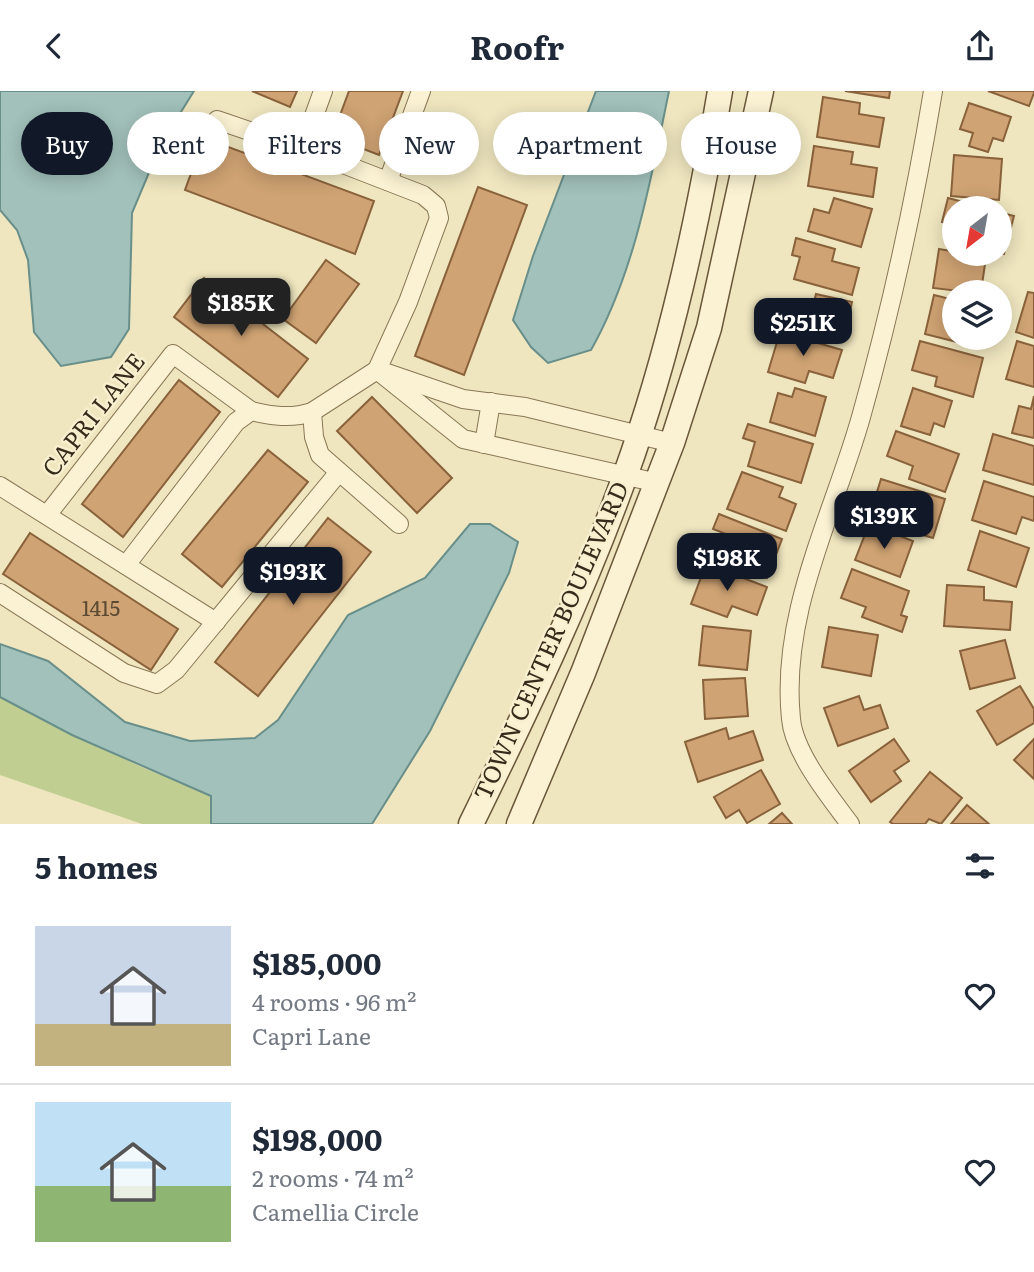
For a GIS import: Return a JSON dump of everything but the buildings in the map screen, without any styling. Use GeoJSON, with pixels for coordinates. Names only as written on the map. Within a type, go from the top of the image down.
{"type":"FeatureCollection","features":[{"type":"Feature","properties":{"kind":"street"},"geometry":{"type":"LineString","coordinates":[[315,112],[323,91]]}},
{"type":"Feature","properties":{"kind":"street"},"geometry":{"type":"LineString","coordinates":[[388,181],[421,91]]}},
{"type":"Feature","properties":{"kind":"street","name":"TOWN CENTER BOULEVARD"},"geometry":{"type":"LineString","coordinates":[[471,824],[588,573],[626,474],[672,326],[720,91]]}},
{"type":"Feature","properties":{"kind":"street","name":"TOWN CENTER BOULEVARD"},"geometry":{"type":"LineString","coordinates":[[519,824],[672,443],[709,328],[761,91]]}},
{"type":"Feature","properties":{"kind":"street"},"geometry":{"type":"LineString","coordinates":[[850,824],[813,774],[791,722],[790,668],[799,606],[861,417],[921,162],[933,91]]}},
{"type":"Feature","properties":{"kind":"street"},"geometry":{"type":"LineString","coordinates":[[365,172],[424,195],[436,206],[439,218],[408,302],[377,370]]}},
{"type":"Feature","properties":{"kind":"street","name":"CAPRI LANE"},"geometry":{"type":"LineString","coordinates":[[47,515],[173,354],[251,411],[275,417],[300,416],[312,412],[377,370]]}},
{"type":"Feature","properties":{"kind":"street"},"geometry":{"type":"LineString","coordinates":[[377,370],[463,399],[525,407],[672,443]]}},
{"type":"Feature","properties":{"kind":"street"},"geometry":{"type":"LineString","coordinates":[[377,370],[463,439],[658,483]]}},
{"type":"Feature","properties":{"kind":"street"},"geometry":{"type":"LineString","coordinates":[[484,444],[491,403]]}},
{"type":"Feature","properties":{"kind":"street"},"geometry":{"type":"LineString","coordinates":[[125,565],[236,422],[251,411]]}},
{"type":"Feature","properties":{"kind":"street"},"geometry":{"type":"LineString","coordinates":[[312,412],[314,437],[320,455],[399,524]]}},
{"type":"Feature","properties":{"kind":"street"},"geometry":{"type":"LineString","coordinates":[[0,593],[124,673],[156,684],[176,670],[339,472]]}},
{"type":"Feature","properties":{"kind":"street"},"geometry":{"type":"LineString","coordinates":[[0,486],[216,622]]}},
{"type":"Feature","properties":{"kind":"green space"},"geometry":{"type":"Polygon","coordinates":[[[0,697],[139,766],[212,796],[211,824],[142,824],[0,775],[0,697]]]}},
{"type":"Feature","properties":{"kind":"water"},"geometry":{"type":"Polygon","coordinates":[[[0,91],[194,91],[181,112],[127,112],[127,175],[148,175],[132,213],[129,329],[111,357],[61,366],[34,332],[28,260],[17,230],[0,210],[0,91]]]}},
{"type":"Feature","properties":{"kind":"water"},"geometry":{"type":"Polygon","coordinates":[[[596,91],[669,91],[665,112],[588,112],[596,91]]]}},
{"type":"Feature","properties":{"kind":"water"},"geometry":{"type":"Polygon","coordinates":[[[564,175],[651,175],[630,257],[606,320],[591,350],[548,363],[531,347],[513,320],[533,256],[564,175]]]}},
{"type":"Feature","properties":{"kind":"water"},"geometry":{"type":"Polygon","coordinates":[[[470,524],[490,524],[518,542],[509,573],[430,731],[372,824],[211,824],[211,796],[72,735],[0,697],[0,644],[48,661],[125,722],[190,741],[255,738],[278,720],[348,615],[425,578],[470,524]]]}}]}
